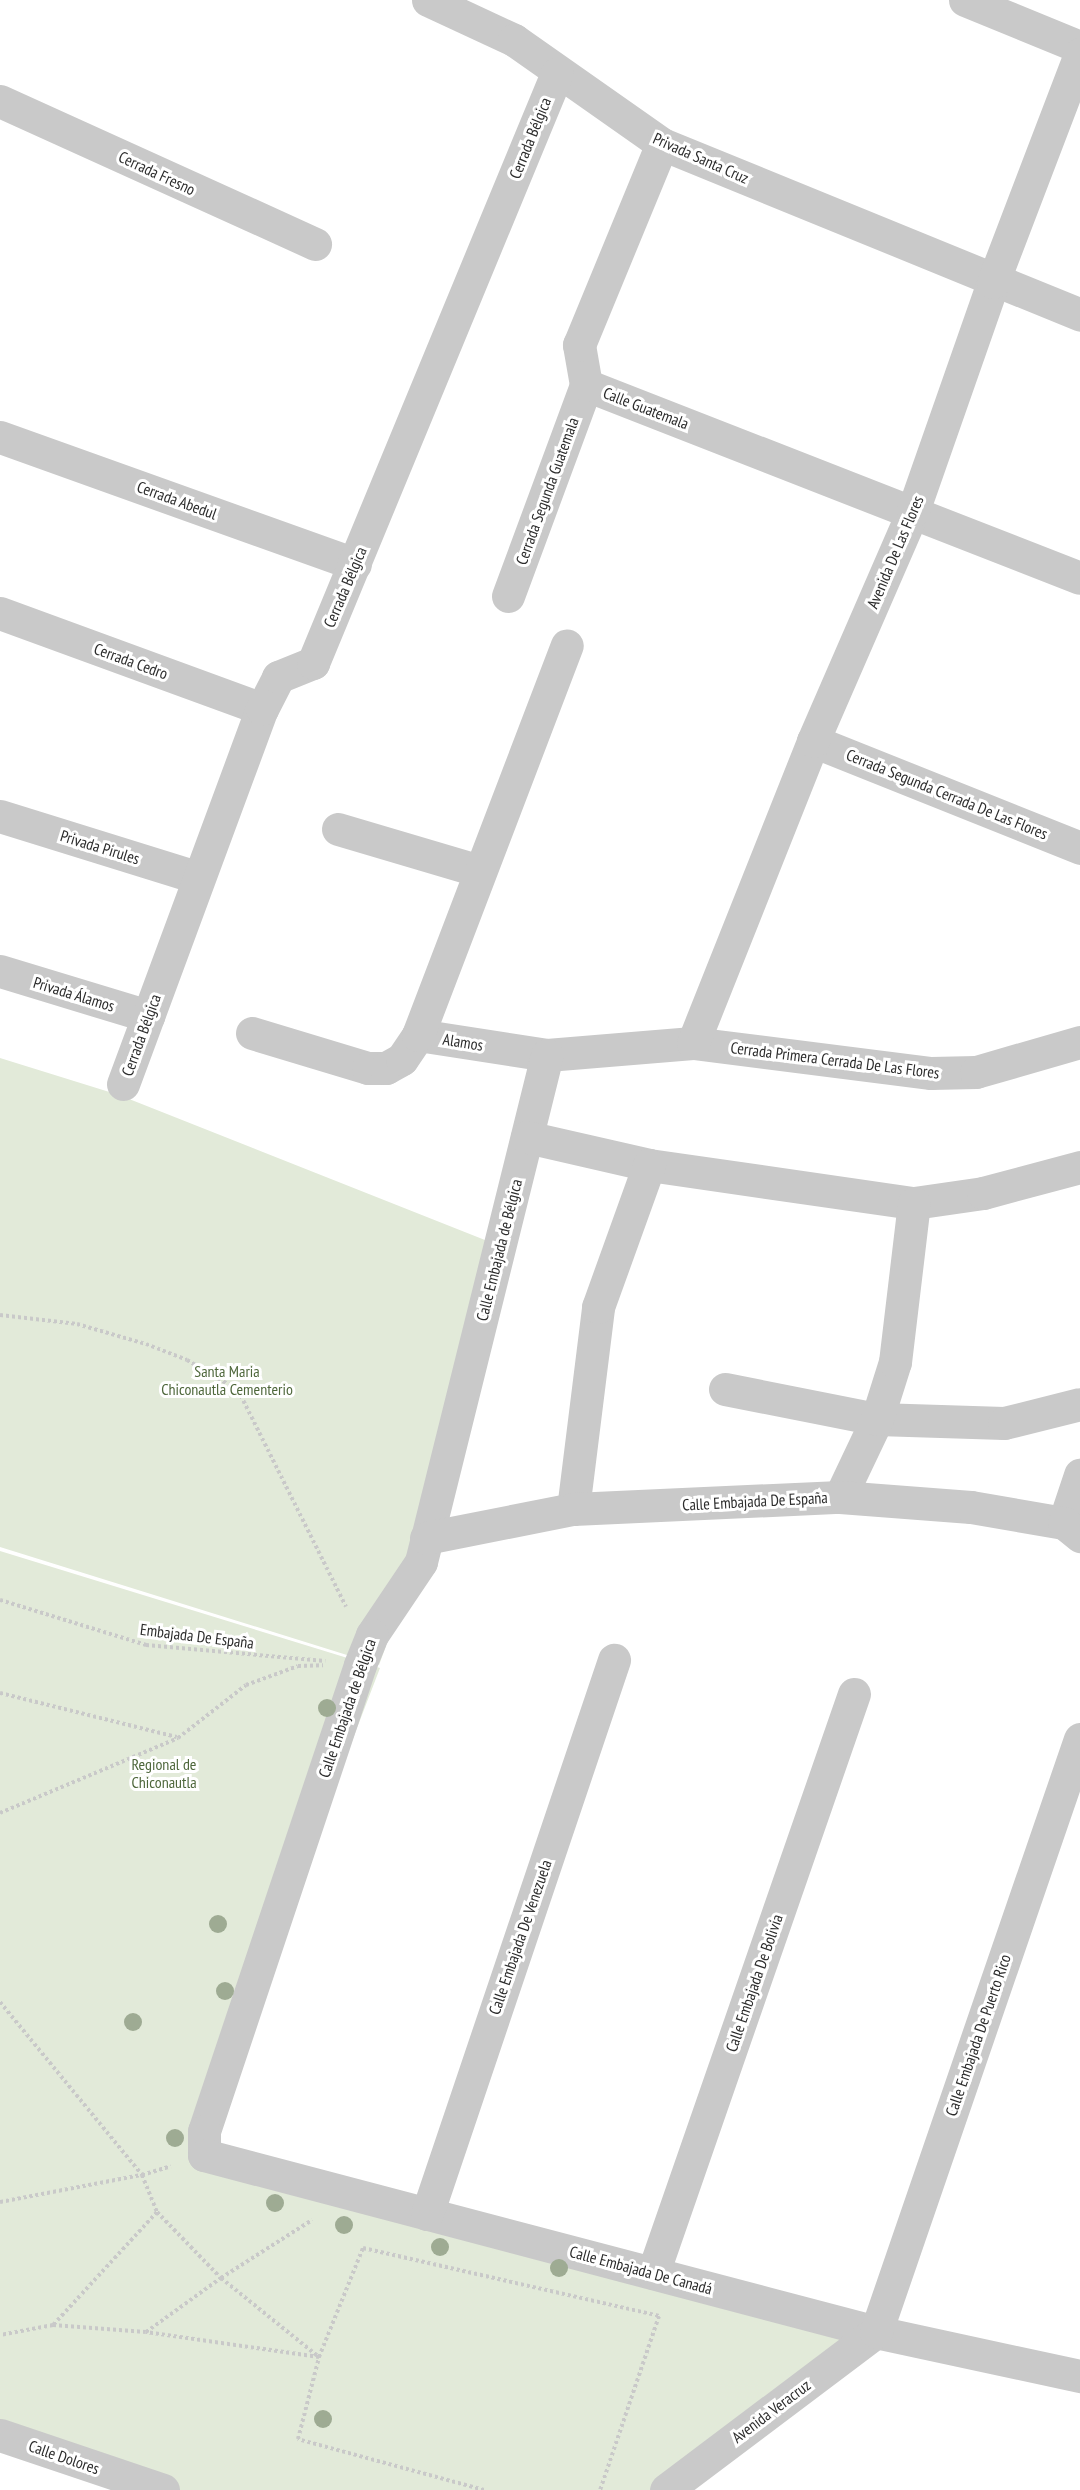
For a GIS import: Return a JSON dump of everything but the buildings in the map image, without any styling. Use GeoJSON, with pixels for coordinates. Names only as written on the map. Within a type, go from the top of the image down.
{"type":"FeatureCollection","features":[{"type":"Feature","properties":{"kind":"street","name":"Privada Santa Cruz"},"geometry":{"type":"LineString","coordinates":[[428,0],[514,40],[557,73],[662,144],[993,282],[1080,315]]}},
{"type":"Feature","properties":{"kind":"street"},"geometry":{"type":"LineString","coordinates":[[965,0],[1080,47]]}},
{"type":"Feature","properties":{"kind":"street","name":"Avenida De Las Flores"},"geometry":{"type":"LineString","coordinates":[[693,1043],[813,741],[913,512],[993,282],[1080,54]]}},
{"type":"Feature","properties":{"kind":"street","name":"Cerrada Bélgica"},"geometry":{"type":"LineString","coordinates":[[123,1084],[262,710],[278,677],[313,663],[557,73]]}},
{"type":"Feature","properties":{"kind":"street","name":"Cerrada Fresno"},"geometry":{"type":"LineString","coordinates":[[0,101],[315,244]]}},
{"type":"Feature","properties":{"kind":"street","name":"Calle Guatemala"},"geometry":{"type":"LineString","coordinates":[[662,144],[579,345],[586,385],[1080,578]]}},
{"type":"Feature","properties":{"kind":"street","name":"Cerrada Segunda Guatemala"},"geometry":{"type":"LineString","coordinates":[[508,596],[586,385]]}},
{"type":"Feature","properties":{"kind":"street","name":"Cerrada Abedul"},"geometry":{"type":"LineString","coordinates":[[0,437],[355,564]]}},
{"type":"Feature","properties":{"kind":"street","name":"Cerrada Cedro"},"geometry":{"type":"LineString","coordinates":[[0,613],[262,710]]}},
{"type":"Feature","properties":{"kind":"street"},"geometry":{"type":"LineString","coordinates":[[252,1033],[368,1068],[386,1068],[402,1059],[418,1035],[567,645]]}},
{"type":"Feature","properties":{"kind":"street","name":"Cerrada Segunda Cerrada De Las Flores"},"geometry":{"type":"LineString","coordinates":[[813,741],[1080,848]]}},
{"type":"Feature","properties":{"kind":"street","name":"Privada Pirules"},"geometry":{"type":"LineString","coordinates":[[0,816],[199,878]]}},
{"type":"Feature","properties":{"kind":"street"},"geometry":{"type":"LineString","coordinates":[[338,829],[480,871]]}},
{"type":"Feature","properties":{"kind":"street","name":"Privada Álamos"},"geometry":{"type":"LineString","coordinates":[[0,971],[148,1016]]}},
{"type":"Feature","properties":{"kind":"street","name":"Alamos"},"geometry":{"type":"LineString","coordinates":[[418,1035],[547,1055],[693,1043]]}},
{"type":"Feature","properties":{"kind":"street","name":"Cerrada Primera Cerrada De Las Flores"},"geometry":{"type":"LineString","coordinates":[[693,1043],[931,1073],[976,1072],[1080,1041]]}},
{"type":"Feature","properties":{"kind":"street","name":"Calle Embajada de Bélgica"},"geometry":{"type":"LineString","coordinates":[[204,2156],[204,2131],[355,1655],[421,1562],[547,1055]]}},
{"type":"Feature","properties":{"kind":"street"},"geometry":{"type":"LineString","coordinates":[[527,1137],[648,1165],[914,1203],[983,1193],[1080,1167]]}},
{"type":"Feature","properties":{"kind":"street"},"geometry":{"type":"LineString","coordinates":[[573,1509],[598,1307],[648,1165]]}},
{"type":"Feature","properties":{"kind":"street"},"geometry":{"type":"LineString","coordinates":[[840,1497],[877,1419],[895,1362],[914,1203]]}},
{"type":"Feature","properties":{"kind":"street"},"geometry":{"type":"LineString","coordinates":[[725,1389],[877,1419],[1004,1422],[1080,1404]]}},
{"type":"Feature","properties":{"kind":"street"},"geometry":{"type":"LineString","coordinates":[[1072,1530],[1080,1475]]}},
{"type":"Feature","properties":{"kind":"street","name":"Calle Embajada De España"},"geometry":{"type":"LineString","coordinates":[[426,1538],[573,1509],[840,1497],[971,1507],[1072,1530]]}},
{"type":"Feature","properties":{"kind":"street","name":"Calle Embajada De Venezuela"},"geometry":{"type":"LineString","coordinates":[[427,2214],[614,1660]]}},
{"type":"Feature","properties":{"kind":"street","name":"Calle Embajada De Bolivia"},"geometry":{"type":"LineString","coordinates":[[653,2273],[854,1694]]}},
{"type":"Feature","properties":{"kind":"street","name":"Calle Embajada De Puerto Rico"},"geometry":{"type":"LineString","coordinates":[[876,2332],[1080,1739]]}},
{"type":"Feature","properties":{"kind":"street","name":"Calle Embajada De Canadá"},"geometry":{"type":"LineString","coordinates":[[204,2156],[876,2332],[1080,2376]]}},
{"type":"Feature","properties":{"kind":"street","name":"Avenida Veracruz"},"geometry":{"type":"LineString","coordinates":[[666,2490],[876,2332]]}},
{"type":"Feature","properties":{"kind":"street","name":"Calle Dolores"},"geometry":{"type":"LineString","coordinates":[[0,2435],[163,2490]]}},
{"type":"Feature","properties":{"kind":"path"},"geometry":{"type":"LineString","coordinates":[[0,1315],[77,1324],[146,1344],[187,1360],[238,1390],[355,1624],[355,1655],[298,1666],[246,1685],[178,1738],[0,1813]]}},
{"type":"Feature","properties":{"kind":"path","name":"Embajada De España"},"geometry":{"type":"LineString","coordinates":[[0,1600],[147,1645],[355,1655]]}},
{"type":"Feature","properties":{"kind":"path"},"geometry":{"type":"LineString","coordinates":[[0,1693],[178,1738]]}},
{"type":"Feature","properties":{"kind":"path"},"geometry":{"type":"LineString","coordinates":[[0,2002],[142,2175],[157,2212],[220,2278],[320,2357]]}},
{"type":"Feature","properties":{"kind":"path"},"geometry":{"type":"LineString","coordinates":[[0,2202],[142,2175],[204,2156]]}},
{"type":"Feature","properties":{"kind":"path"},"geometry":{"type":"LineString","coordinates":[[147,2332],[220,2278],[307,2226],[338,2190]]}},
{"type":"Feature","properties":{"kind":"path"},"geometry":{"type":"LineString","coordinates":[[53,2325],[157,2212]]}},
{"type":"Feature","properties":{"kind":"path"},"geometry":{"type":"LineString","coordinates":[[484,2490],[298,2439],[320,2357],[363,2248],[659,2316],[600,2490]]}},
{"type":"Feature","properties":{"kind":"path"},"geometry":{"type":"LineString","coordinates":[[0,2335],[53,2325],[147,2332],[320,2357]]}},
{"type":"Feature","properties":{"kind":"green space","name":"Santa Maria Chiconautla Cementerio"},"geometry":{"type":"Polygon","coordinates":[[[0,1058],[119,1095],[495,1244],[419,1561],[384,1619],[386,1646],[379,1665],[0,1547],[0,1058]]]}},
{"type":"Feature","properties":{"kind":"green space","name":"Regional de Chiconautla"},"geometry":{"type":"Polygon","coordinates":[[[0,1551],[380,1668],[202,2132],[202,2156],[876,2334],[666,2490],[178,2490],[0,2427],[0,1551]]]}}]}
